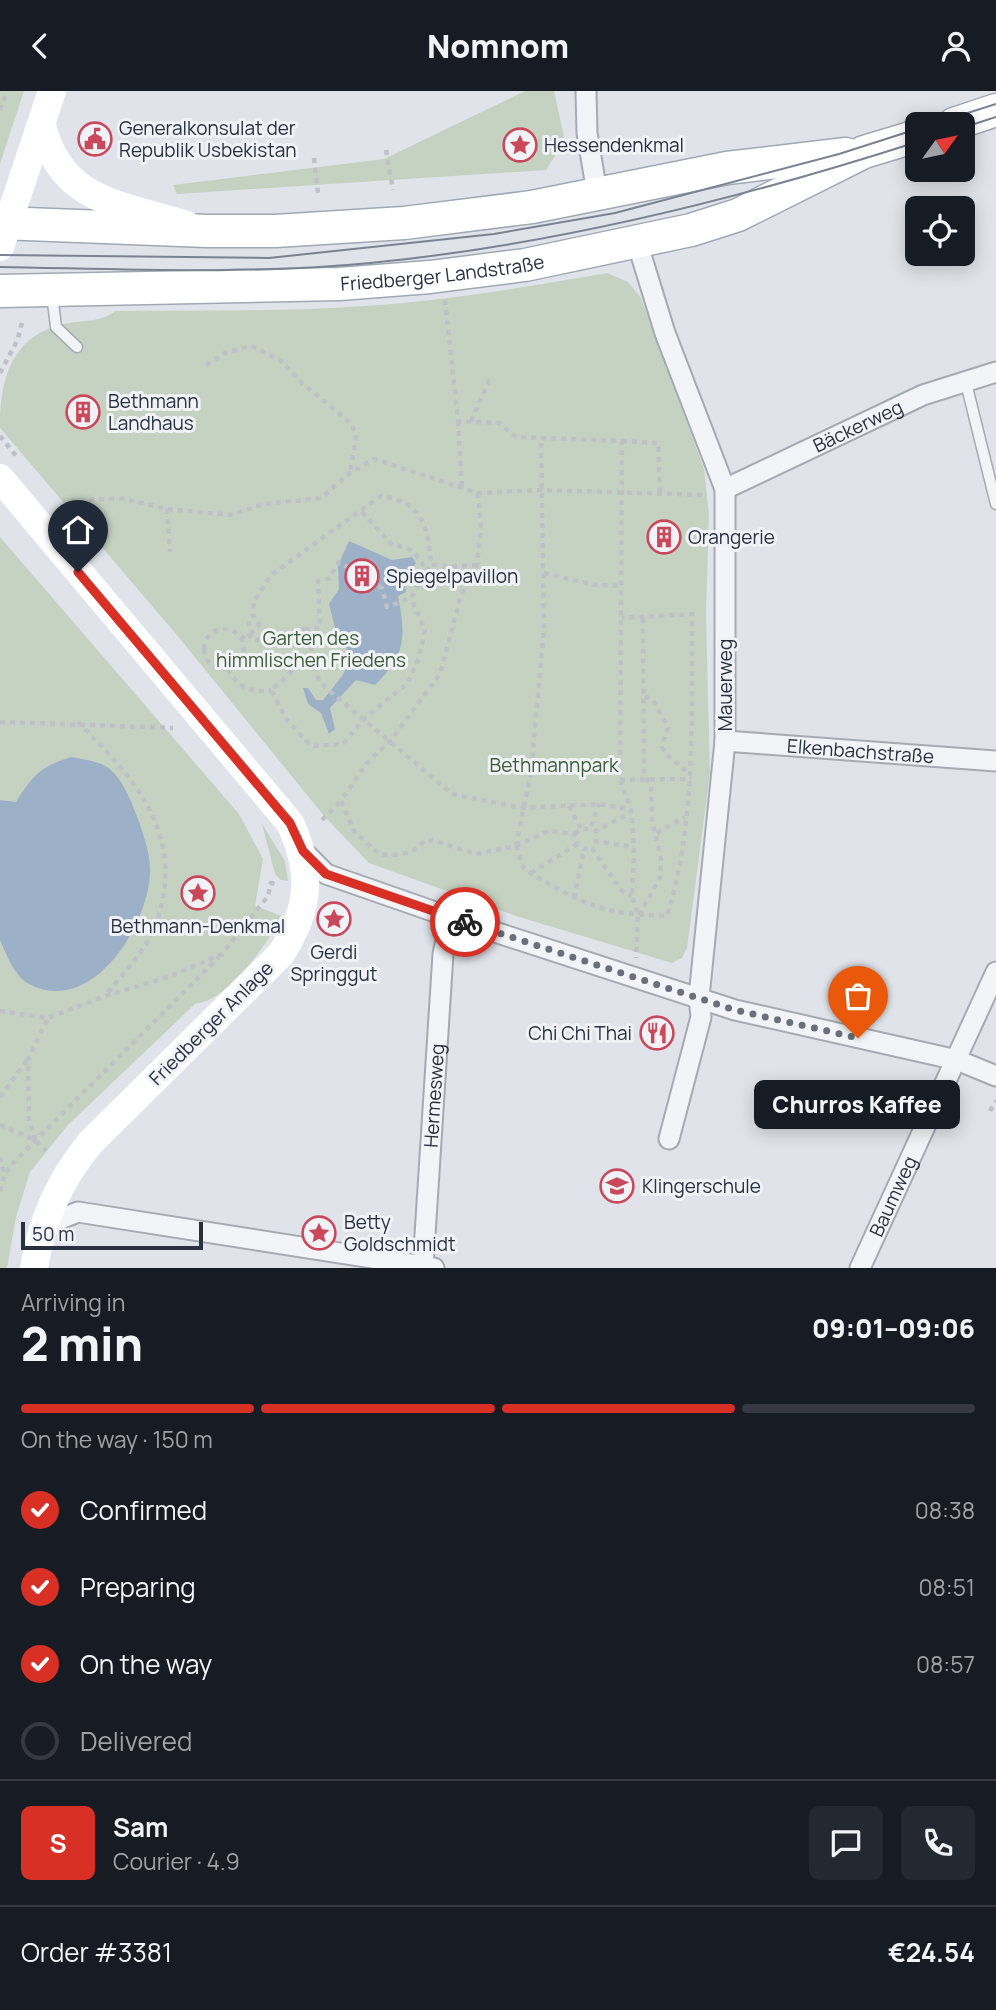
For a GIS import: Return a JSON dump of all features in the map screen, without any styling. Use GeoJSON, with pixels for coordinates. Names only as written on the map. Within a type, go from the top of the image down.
{"type":"FeatureCollection","features":[{"type":"Feature","properties":{"kind":"main road"},"geometry":{"type":"LineString","coordinates":[[3,231],[52,91]]}},
{"type":"Feature","properties":{"kind":"main road"},"geometry":{"type":"LineString","coordinates":[[975,117],[996,110]]}},
{"type":"Feature","properties":{"kind":"main road"},"geometry":{"type":"LineString","coordinates":[[42,125],[54,162],[81,190],[207,231]]}},
{"type":"Feature","properties":{"kind":"main road","name":"Friedberger Landstraße"},"geometry":{"type":"LineString","coordinates":[[0,291],[339,284],[525,265],[691,230],[738,215],[864,152],[905,140]]}},
{"type":"Feature","properties":{"kind":"main road","name":"Friedberger Landstraße"},"geometry":{"type":"LineString","coordinates":[[3,231],[275,231],[404,223],[532,207],[727,168],[864,152]]}},
{"type":"Feature","properties":{"kind":"main road","name":"Friedberger Anlage"},"geometry":{"type":"LineString","coordinates":[[3,482],[290,823],[303,851],[305,891],[295,932],[281,954],[90,1143],[55,1192],[43,1226],[34,1268]]}},
{"type":"Feature","properties":{"kind":"street"},"geometry":{"type":"LineString","coordinates":[[586,91],[587,133],[597,193]]}},
{"type":"Feature","properties":{"kind":"street","name":"Mauerweg"},"geometry":{"type":"LineString","coordinates":[[637,242],[719,491],[725,741],[699,997],[701,1017],[669,1139]]}},
{"type":"Feature","properties":{"kind":"street","name":"Bäckerweg"},"geometry":{"type":"LineString","coordinates":[[719,491],[923,395],[996,372]]}},
{"type":"Feature","properties":{"kind":"street","name":"Elkenbachstraße"},"geometry":{"type":"LineString","coordinates":[[725,741],[996,761]]}},
{"type":"Feature","properties":{"kind":"street"},"geometry":{"type":"LineString","coordinates":[[303,851],[326,874],[735,1010],[957,1060],[996,1076]]}},
{"type":"Feature","properties":{"kind":"street","name":"Hermesweg"},"geometry":{"type":"LineString","coordinates":[[429,1267],[443,954],[447,936],[461,921]]}},
{"type":"Feature","properties":{"kind":"street","name":"Baumweg"},"geometry":{"type":"LineString","coordinates":[[860,1268],[996,972]]}},
{"type":"Feature","properties":{"kind":"street"},"geometry":{"type":"LineString","coordinates":[[43,1226],[78,1212],[429,1267]]}},
{"type":"Feature","properties":{"kind":"lane"},"geometry":{"type":"LineString","coordinates":[[52,288],[56,327],[77,347]]}},
{"type":"Feature","properties":{"kind":"lane"},"geometry":{"type":"LineString","coordinates":[[966,383],[996,504]]}},
{"type":"Feature","properties":{"kind":"path"},"geometry":{"type":"LineString","coordinates":[[0,110],[7,91]]}},
{"type":"Feature","properties":{"kind":"path"},"geometry":{"type":"LineString","coordinates":[[386,149],[393,190]]}},
{"type":"Feature","properties":{"kind":"path"},"geometry":{"type":"LineString","coordinates":[[314,158],[318,193]]}},
{"type":"Feature","properties":{"kind":"path"},"geometry":{"type":"LineString","coordinates":[[444,294],[458,421],[462,488]]}},
{"type":"Feature","properties":{"kind":"path"},"geometry":{"type":"LineString","coordinates":[[0,373],[17,341],[22,323]]}},
{"type":"Feature","properties":{"kind":"path"},"geometry":{"type":"LineString","coordinates":[[206,365],[225,353],[251,346],[280,360],[303,384],[352,424],[356,438],[350,473]]}},
{"type":"Feature","properties":{"kind":"path"},"geometry":{"type":"LineString","coordinates":[[471,421],[489,381],[493,380]]}},
{"type":"Feature","properties":{"kind":"path"},"geometry":{"type":"LineString","coordinates":[[458,421],[499,423],[516,437],[541,440],[658,443],[660,493]]}},
{"type":"Feature","properties":{"kind":"path"},"geometry":{"type":"LineString","coordinates":[[541,440],[544,628],[531,772],[516,846],[524,869],[573,898],[597,908],[638,915],[667,916],[677,883],[691,777],[692,614],[622,618]]}},
{"type":"Feature","properties":{"kind":"path"},"geometry":{"type":"LineString","coordinates":[[622,441],[620,780],[631,811],[634,847],[632,896],[638,915],[636,959]]}},
{"type":"Feature","properties":{"kind":"path"},"geometry":{"type":"LineString","coordinates":[[62,511],[89,499],[122,498],[167,509],[230,515],[265,504],[320,498],[350,473],[374,459],[478,493],[543,490],[623,493],[719,491]]}},
{"type":"Feature","properties":{"kind":"path"},"geometry":{"type":"LineString","coordinates":[[323,820],[341,801],[366,764],[391,740],[440,674],[461,595],[477,565],[481,528],[478,493]]}},
{"type":"Feature","properties":{"kind":"path"},"geometry":{"type":"LineString","coordinates":[[381,496],[397,498],[419,516],[429,536],[431,564],[411,598],[387,607],[382,588],[339,562],[329,579],[318,581],[320,628],[272,635],[260,627],[253,615],[254,601],[271,575],[362,512],[381,496]]}},
{"type":"Feature","properties":{"kind":"path"},"geometry":{"type":"LineString","coordinates":[[167,509],[170,552]]}},
{"type":"Feature","properties":{"kind":"path"},"geometry":{"type":"LineString","coordinates":[[362,512],[392,545],[401,545],[418,554],[427,571]]}},
{"type":"Feature","properties":{"kind":"path"},"geometry":{"type":"LineString","coordinates":[[431,564],[447,567],[477,565]]}},
{"type":"Feature","properties":{"kind":"path"},"geometry":{"type":"LineString","coordinates":[[544,573],[595,585],[622,586]]}},
{"type":"Feature","properties":{"kind":"path"},"geometry":{"type":"LineString","coordinates":[[271,690],[287,720],[307,743],[315,746],[343,744],[365,718],[408,683],[419,658],[425,630],[411,598]]}},
{"type":"Feature","properties":{"kind":"path"},"geometry":{"type":"LineString","coordinates":[[241,639],[248,633],[253,640],[257,640],[249,627],[249,618],[253,615]]}},
{"type":"Feature","properties":{"kind":"path"},"geometry":{"type":"LineString","coordinates":[[638,915],[660,878],[657,833],[648,780],[644,774],[643,617]]}},
{"type":"Feature","properties":{"kind":"path"},"geometry":{"type":"LineString","coordinates":[[241,639],[226,629],[217,630],[205,641],[205,658],[211,664],[228,669],[234,681],[244,689],[257,692],[271,690],[297,661],[299,654],[292,632]]}},
{"type":"Feature","properties":{"kind":"path"},"geometry":{"type":"LineString","coordinates":[[307,629],[318,678],[325,687],[452,794],[522,808],[599,804],[631,811]]}},
{"type":"Feature","properties":{"kind":"path"},"geometry":{"type":"LineString","coordinates":[[228,669],[242,657],[241,639]]}},
{"type":"Feature","properties":{"kind":"path"},"geometry":{"type":"LineString","coordinates":[[645,696],[653,700],[668,728],[662,747],[665,753],[691,777]]}},
{"type":"Feature","properties":{"kind":"path"},"geometry":{"type":"LineString","coordinates":[[0,722],[78,722],[173,727]]}},
{"type":"Feature","properties":{"kind":"path"},"geometry":{"type":"LineString","coordinates":[[78,722],[125,769],[159,826],[167,874],[154,928],[104,996]]}},
{"type":"Feature","properties":{"kind":"path"},"geometry":{"type":"LineString","coordinates":[[620,780],[691,777]]}},
{"type":"Feature","properties":{"kind":"path"},"geometry":{"type":"LineString","coordinates":[[341,801],[354,831],[379,854],[402,854],[419,849],[424,841],[432,840],[476,854],[516,846],[548,831],[575,834]]}},
{"type":"Feature","properties":{"kind":"path"},"geometry":{"type":"LineString","coordinates":[[584,849],[591,847],[594,841],[592,831],[599,804]]}},
{"type":"Feature","properties":{"kind":"path"},"geometry":{"type":"LineString","coordinates":[[569,806],[580,829]]}},
{"type":"Feature","properties":{"kind":"path"},"geometry":{"type":"LineString","coordinates":[[580,829],[592,831],[631,811]]}},
{"type":"Feature","properties":{"kind":"path"},"geometry":{"type":"LineString","coordinates":[[657,833],[686,816]]}},
{"type":"Feature","properties":{"kind":"path"},"geometry":{"type":"LineString","coordinates":[[575,834],[580,829]]}},
{"type":"Feature","properties":{"kind":"path"},"geometry":{"type":"LineString","coordinates":[[575,834],[577,844],[584,849]]}},
{"type":"Feature","properties":{"kind":"path"},"geometry":{"type":"LineString","coordinates":[[594,841],[634,847]]}},
{"type":"Feature","properties":{"kind":"path"},"geometry":{"type":"LineString","coordinates":[[531,873],[577,844]]}},
{"type":"Feature","properties":{"kind":"path"},"geometry":{"type":"LineString","coordinates":[[591,847],[621,890],[632,896]]}},
{"type":"Feature","properties":{"kind":"path"},"geometry":{"type":"LineString","coordinates":[[573,898],[584,849]]}},
{"type":"Feature","properties":{"kind":"path"},"geometry":{"type":"LineString","coordinates":[[4,1175],[35,1140],[222,954],[268,896],[271,883]]}},
{"type":"Feature","properties":{"kind":"path"},"geometry":{"type":"LineString","coordinates":[[0,1011],[48,1017],[104,996],[168,977],[222,954]]}},
{"type":"Feature","properties":{"kind":"path"},"geometry":{"type":"LineString","coordinates":[[0,1097],[29,1059],[48,1017]]}},
{"type":"Feature","properties":{"kind":"path"},"geometry":{"type":"LineString","coordinates":[[29,1059],[29,1119],[35,1140]]}},
{"type":"Feature","properties":{"kind":"path"},"geometry":{"type":"LineString","coordinates":[[990,1111],[996,1101]]}},
{"type":"Feature","properties":{"kind":"path"},"geometry":{"type":"LineString","coordinates":[[0,1125],[35,1140],[46,1151]]}},
{"type":"Feature","properties":{"kind":"path"},"geometry":{"type":"LineString","coordinates":[[0,1157],[4,1175],[0,1191]]}},
{"type":"Feature","properties":{"kind":"green space"},"geometry":{"type":"Polygon","coordinates":[[[0,91],[24,91],[0,164],[0,91]]]}},
{"type":"Feature","properties":{"kind":"green space"},"geometry":{"type":"Polygon","coordinates":[[[525,91],[554,91],[565,141],[546,170],[177,194],[173,185],[384,159],[525,91]]]}},
{"type":"Feature","properties":{"kind":"green space","name":"Bethmannpark"},"geometry":{"type":"Polygon","coordinates":[[[607,273],[628,282],[641,298],[704,469],[709,514],[706,615],[710,773],[687,948],[682,958],[672,963],[516,916],[369,863],[325,817],[176,634],[0,428],[7,375],[22,347],[50,328],[99,319],[115,311],[303,309],[395,304],[486,293],[607,273]]]}},
{"type":"Feature","properties":{"kind":"green space"},"geometry":{"type":"Polygon","coordinates":[[[0,537],[239,814],[263,859],[255,906],[282,916],[257,955],[233,982],[208,1001],[195,1004],[68,1125],[30,1172],[16,1217],[7,1268],[0,1268],[0,537]]]}},
{"type":"Feature","properties":{"kind":"green space"},"geometry":{"type":"Polygon","coordinates":[[[262,824],[285,861],[288,881],[281,880],[275,874],[262,824]]]}},
{"type":"Feature","properties":{"kind":"water"},"geometry":{"type":"Polygon","coordinates":[[[349,541],[392,560],[412,557],[416,563],[404,579],[406,592],[398,596],[402,634],[401,645],[393,664],[375,685],[356,680],[330,708],[335,729],[329,734],[321,713],[308,704],[303,688],[308,688],[316,700],[323,700],[342,676],[352,657],[336,632],[329,604],[339,589],[338,565],[349,541]]]}},
{"type":"Feature","properties":{"kind":"water"},"geometry":{"type":"Polygon","coordinates":[[[71,757],[103,765],[120,781],[143,834],[150,873],[147,895],[139,918],[112,961],[94,978],[74,988],[52,991],[24,981],[12,965],[0,940],[0,800],[16,802],[45,768],[71,757]]]}},
{"type":"Feature","properties":{"kind":"tram line"},"geometry":{"type":"LineString","coordinates":[[971,112],[996,104]]}},
{"type":"Feature","properties":{"kind":"tram line"},"geometry":{"type":"LineString","coordinates":[[975,124],[996,117]]}},
{"type":"Feature","properties":{"kind":"tram line"},"geometry":{"type":"LineString","coordinates":[[0,255],[269,258],[494,234],[615,213],[839,154],[905,133]]}},
{"type":"Feature","properties":{"kind":"tram line"},"geometry":{"type":"LineString","coordinates":[[0,267],[278,269],[440,255],[509,245],[647,217],[715,201],[905,146]]}},
{"type":"Feature","properties":{"kind":"way so far"},"geometry":{"type":"LineString","coordinates":[[465,922],[735,1010],[858,1038]]}},
{"type":"Feature","properties":{"kind":"place","name":"Generalkonsulat der Republik Usbekistan"},"geometry":{"type":"Point","coordinates":[95,139]}},
{"type":"Feature","properties":{"kind":"place","name":"Hessendenkmal"},"geometry":{"type":"Point","coordinates":[520,145]}},
{"type":"Feature","properties":{"kind":"place","name":"Bethmann Landhaus"},"geometry":{"type":"Point","coordinates":[83,412]}},
{"type":"Feature","properties":{"kind":"place","name":"Orangerie"},"geometry":{"type":"Point","coordinates":[664,537]}},
{"type":"Feature","properties":{"kind":"place","name":"Spiegelpavillon"},"geometry":{"type":"Point","coordinates":[362,576]}},
{"type":"Feature","properties":{"kind":"place","name":"Bethmann-Denkmal"},"geometry":{"type":"Point","coordinates":[198,893]}},
{"type":"Feature","properties":{"kind":"place","name":"Gerdi Springgut"},"geometry":{"type":"Point","coordinates":[334,919]}},
{"type":"Feature","properties":{"kind":"place","name":"Chi Chi Thai"},"geometry":{"type":"Point","coordinates":[657,1033]}},
{"type":"Feature","properties":{"kind":"place","name":"Churros Kaffee"},"geometry":{"type":"Point","coordinates":[858,1038]}},
{"type":"Feature","properties":{"kind":"place","name":"Klingerschule"},"geometry":{"type":"Point","coordinates":[617,1186]}},
{"type":"Feature","properties":{"kind":"place","name":"Betty Goldschmidt"},"geometry":{"type":"Point","coordinates":[319,1233]}},
{"type":"Feature","properties":{"kind":"route"},"geometry":{"type":"LineString","coordinates":[[78,572],[290,823],[303,851],[326,874],[465,922]]}},
{"type":"Feature","properties":{"kind":"park label","name":"Garten des himmlischen Friedens"},"geometry":{"type":"Point","coordinates":[311,649]}}]}
